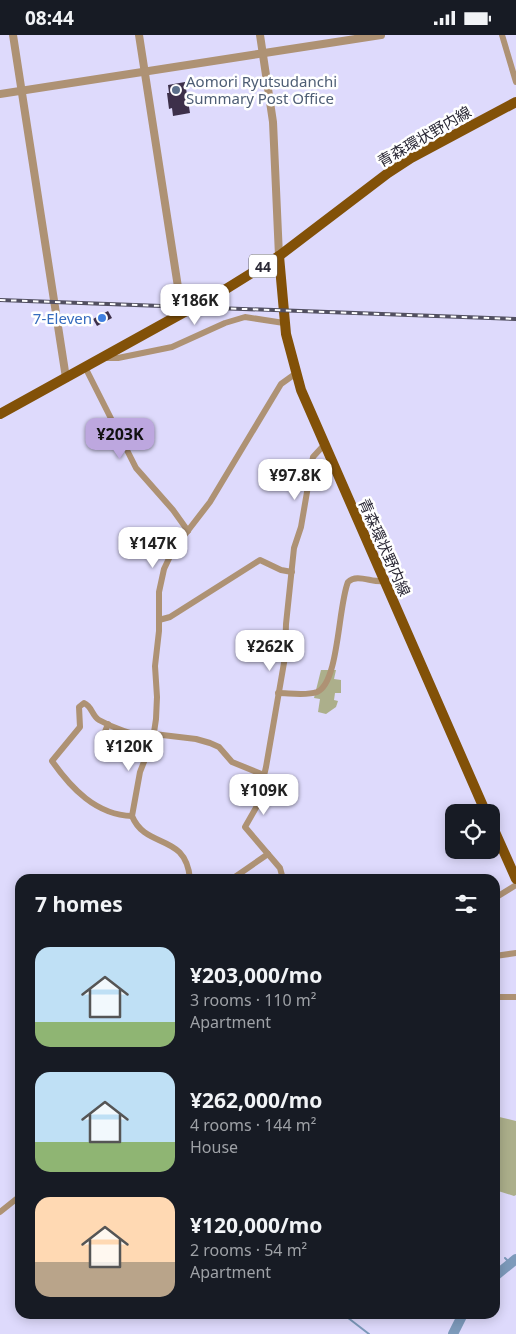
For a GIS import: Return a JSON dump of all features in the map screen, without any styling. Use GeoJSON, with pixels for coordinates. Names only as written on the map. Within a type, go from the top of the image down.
{"type":"FeatureCollection","features":[{"type":"Feature","properties":{"kind":"main road","name":"青森環状野内線"},"geometry":{"type":"LineString","coordinates":[[0,415],[279,256],[388,173],[411,158],[516,102]]}},
{"type":"Feature","properties":{"kind":"main road","name":"青森環状野内線"},"geometry":{"type":"LineString","coordinates":[[279,256],[284,323],[295,374],[324,445],[482,804]]}},
{"type":"Feature","properties":{"kind":"main road"},"geometry":{"type":"LineString","coordinates":[[500,843],[516,879]]}},
{"type":"Feature","properties":{"kind":"street"},"geometry":{"type":"LineString","coordinates":[[13,35],[66,378]]}},
{"type":"Feature","properties":{"kind":"street"},"geometry":{"type":"LineString","coordinates":[[139,35],[182,313]]}},
{"type":"Feature","properties":{"kind":"street"},"geometry":{"type":"LineString","coordinates":[[260,35],[273,122],[279,256]]}},
{"type":"Feature","properties":{"kind":"street"},"geometry":{"type":"LineString","coordinates":[[0,94],[381,35]]}},
{"type":"Feature","properties":{"kind":"street"},"geometry":{"type":"LineString","coordinates":[[502,35],[516,82]]}},
{"type":"Feature","properties":{"kind":"street"},"geometry":{"type":"LineString","coordinates":[[102,358],[118,358],[172,347],[225,323],[245,317],[284,323]]}},
{"type":"Feature","properties":{"kind":"street"},"geometry":{"type":"LineString","coordinates":[[86,367],[136,468],[173,510],[188,531]]}},
{"type":"Feature","properties":{"kind":"street"},"geometry":{"type":"LineString","coordinates":[[132,816],[140,772],[153,737],[157,697],[155,666],[159,620],[159,591],[162,578],[173,550],[210,502],[281,383],[295,374]]}},
{"type":"Feature","properties":{"kind":"street"},"geometry":{"type":"LineString","coordinates":[[282,874],[280,868],[245,827],[257,806],[285,657],[286,624],[294,548],[300,527],[313,457],[324,445]]}},
{"type":"Feature","properties":{"kind":"street"},"geometry":{"type":"LineString","coordinates":[[159,620],[170,617],[260,561],[292,573]]}},
{"type":"Feature","properties":{"kind":"street"},"geometry":{"type":"LineString","coordinates":[[278,693],[313,693],[321,689],[332,669],[348,582],[351,579],[359,578],[384,581]]}},
{"type":"Feature","properties":{"kind":"street"},"geometry":{"type":"LineString","coordinates":[[189,874],[185,857],[167,843],[145,833],[132,816],[109,811],[84,798],[74,789],[52,761],[80,727],[78,710],[81,704],[87,704],[96,717],[108,724],[153,737],[196,739],[210,743],[219,747],[232,762],[264,775]]}},
{"type":"Feature","properties":{"kind":"street"},"geometry":{"type":"LineString","coordinates":[[98,749],[108,724]]}},
{"type":"Feature","properties":{"kind":"street"},"geometry":{"type":"LineString","coordinates":[[239,874],[268,854]]}},
{"type":"Feature","properties":{"kind":"street"},"geometry":{"type":"LineString","coordinates":[[500,895],[516,885]]}},
{"type":"Feature","properties":{"kind":"street"},"geometry":{"type":"LineString","coordinates":[[500,955],[516,953]]}},
{"type":"Feature","properties":{"kind":"street"},"geometry":{"type":"LineString","coordinates":[[500,997],[516,997]]}},
{"type":"Feature","properties":{"kind":"street"},"geometry":{"type":"LineString","coordinates":[[0,1212],[15,1200]]}},
{"type":"Feature","properties":{"kind":"green space"},"geometry":{"type":"Polygon","coordinates":[[[321,670],[336,670],[334,679],[341,680],[341,693],[335,693],[334,700],[338,701],[336,707],[326,714],[318,712],[320,699],[314,698],[321,670]]]}},
{"type":"Feature","properties":{"kind":"green space"},"geometry":{"type":"Polygon","coordinates":[[[500,1117],[516,1121],[516,1195],[500,1192],[500,1117]]]}},
{"type":"Feature","properties":{"kind":"building"},"geometry":{"type":"Polygon","coordinates":[[[185,82],[190,113],[173,116],[172,108],[169,109],[168,85],[185,82]]]}},
{"type":"Feature","properties":{"kind":"building","name":"7-Eleven"},"geometry":{"type":"Polygon","coordinates":[[[108,311],[112,318],[97,326],[93,319],[108,311]]]}},
{"type":"Feature","properties":{"kind":"waterway"},"geometry":{"type":"LineString","coordinates":[[505,1258],[510,1263]]}},
{"type":"Feature","properties":{"kind":"waterway"},"geometry":{"type":"LineString","coordinates":[[500,1272],[516,1259]]}},
{"type":"Feature","properties":{"kind":"waterway"},"geometry":{"type":"LineString","coordinates":[[350,1319],[369,1334]]}},
{"type":"Feature","properties":{"kind":"waterway"},"geometry":{"type":"LineString","coordinates":[[453,1334],[460,1319]]}},
{"type":"Feature","properties":{"kind":"railway"},"geometry":{"type":"LineString","coordinates":[[0,300],[516,319]]}},
{"type":"Feature","properties":{"kind":"place","name":"Aomori Ryutsudanchi Summary Post Office"},"geometry":{"type":"Point","coordinates":[176,90]}},
{"type":"Feature","properties":{"kind":"place","name":"7-Eleven"},"geometry":{"type":"Point","coordinates":[102,318]}}]}
